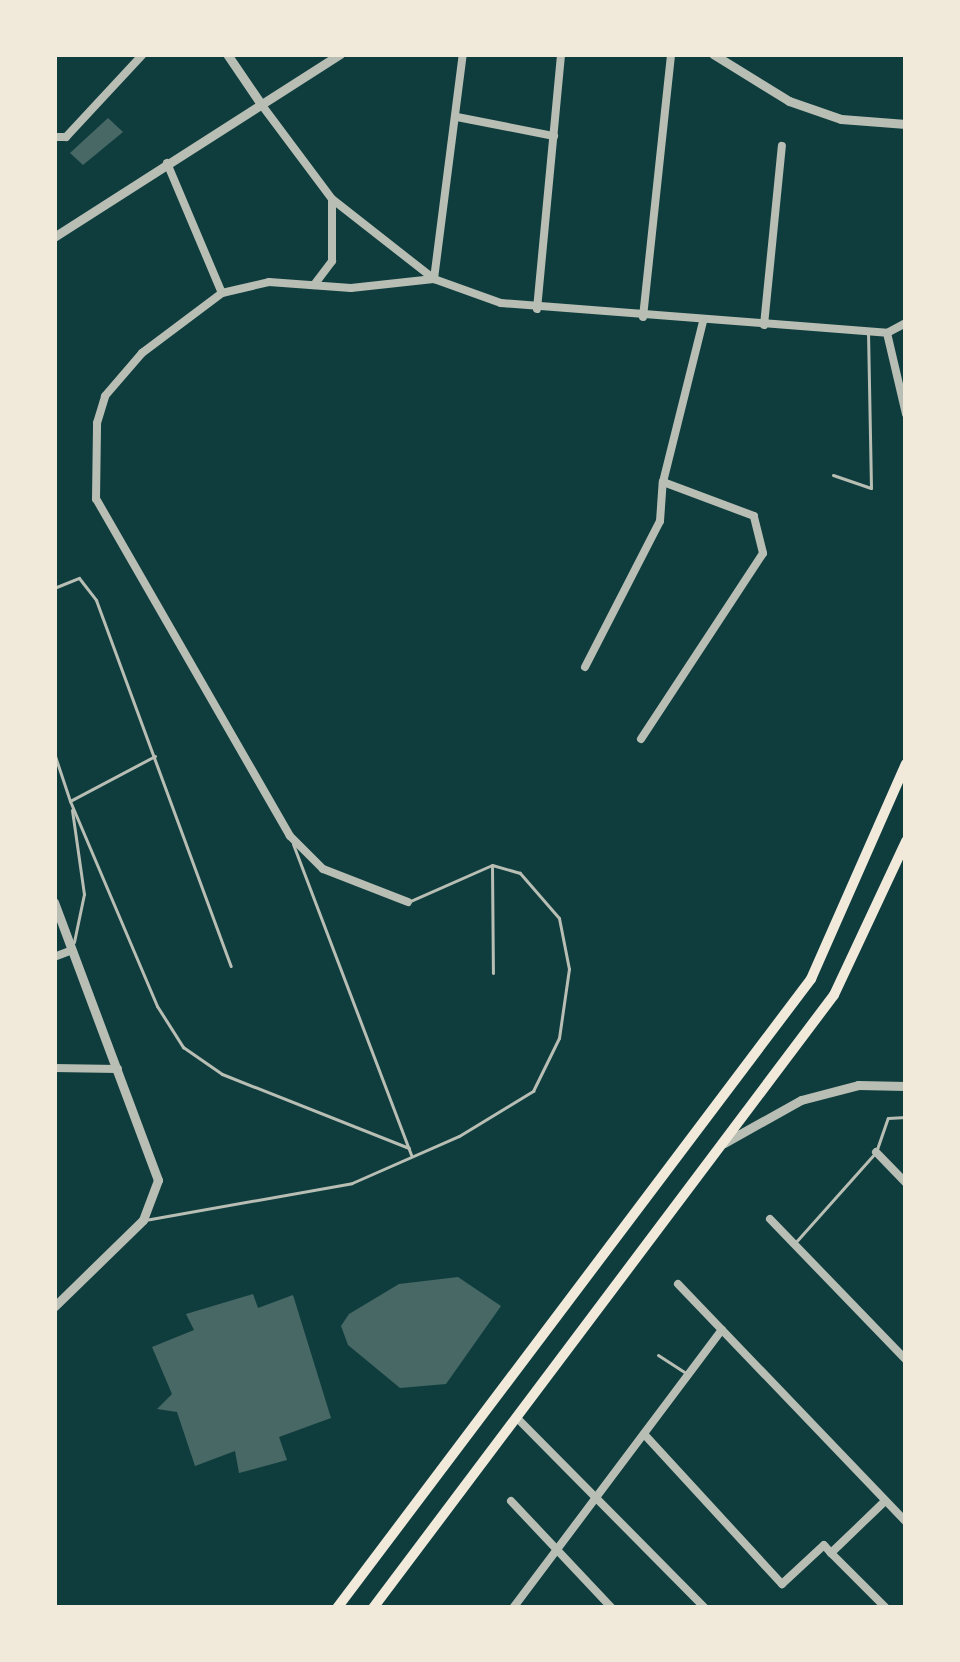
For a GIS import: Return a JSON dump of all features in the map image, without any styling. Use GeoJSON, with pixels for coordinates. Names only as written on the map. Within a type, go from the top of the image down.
{"type":"FeatureCollection","features":[{"type":"Feature","properties":{"kind":"main road"},"geometry":{"type":"LineString","coordinates":[[337,1608],[811,980],[906,764]]}},
{"type":"Feature","properties":{"kind":"main road"},"geometry":{"type":"LineString","coordinates":[[373,1608],[834,995],[906,841]]}},
{"type":"Feature","properties":{"kind":"street"},"geometry":{"type":"LineString","coordinates":[[54,137],[66,137],[143,54]]}},
{"type":"Feature","properties":{"kind":"street"},"geometry":{"type":"LineString","coordinates":[[227,54],[332,199],[434,279]]}},
{"type":"Feature","properties":{"kind":"street"},"geometry":{"type":"LineString","coordinates":[[54,237],[340,54]]}},
{"type":"Feature","properties":{"kind":"street"},"geometry":{"type":"LineString","coordinates":[[434,279],[463,54]]}},
{"type":"Feature","properties":{"kind":"street"},"geometry":{"type":"LineString","coordinates":[[537,309],[562,54]]}},
{"type":"Feature","properties":{"kind":"street"},"geometry":{"type":"LineString","coordinates":[[713,54],[789,100],[841,119],[906,124]]}},
{"type":"Feature","properties":{"kind":"street"},"geometry":{"type":"LineString","coordinates":[[644,317],[671,57]]}},
{"type":"Feature","properties":{"kind":"street"},"geometry":{"type":"LineString","coordinates":[[457,117],[554,136]]}},
{"type":"Feature","properties":{"kind":"street"},"geometry":{"type":"LineString","coordinates":[[764,326],[782,146]]}},
{"type":"Feature","properties":{"kind":"street"},"geometry":{"type":"LineString","coordinates":[[167,163],[222,293]]}},
{"type":"Feature","properties":{"kind":"street"},"geometry":{"type":"LineString","coordinates":[[314,285],[332,261],[332,199]]}},
{"type":"Feature","properties":{"kind":"street"},"geometry":{"type":"LineString","coordinates":[[408,902],[323,869],[290,836],[95,499],[97,423],[105,396],[142,353],[222,293],[269,282],[314,285],[434,279],[537,309],[887,333],[906,323]]}},
{"type":"Feature","properties":{"kind":"street"},"geometry":{"type":"LineString","coordinates":[[585,667],[661,521],[663,482],[703,322]]}},
{"type":"Feature","properties":{"kind":"street"},"geometry":{"type":"LineString","coordinates":[[887,333],[906,414]]}},
{"type":"Feature","properties":{"kind":"street"},"geometry":{"type":"LineString","coordinates":[[641,739],[763,553],[754,516],[663,482]]}},
{"type":"Feature","properties":{"kind":"street"},"geometry":{"type":"LineString","coordinates":[[54,902],[154,1158],[154,1201],[143,1220],[54,1306]]}},
{"type":"Feature","properties":{"kind":"street"},"geometry":{"type":"LineString","coordinates":[[54,957],[72,950]]}},
{"type":"Feature","properties":{"kind":"street"},"geometry":{"type":"LineString","coordinates":[[54,1068],[119,1069]]}},
{"type":"Feature","properties":{"kind":"street"},"geometry":{"type":"LineString","coordinates":[[724,1143],[801,1100],[858,1085],[906,1086]]}},
{"type":"Feature","properties":{"kind":"street"},"geometry":{"type":"LineString","coordinates":[[876,1152],[906,1183]]}},
{"type":"Feature","properties":{"kind":"street"},"geometry":{"type":"LineString","coordinates":[[770,1219],[906,1360]]}},
{"type":"Feature","properties":{"kind":"street"},"geometry":{"type":"LineString","coordinates":[[678,1284],[906,1522]]}},
{"type":"Feature","properties":{"kind":"street"},"geometry":{"type":"LineString","coordinates":[[513,1608],[722,1330]]}},
{"type":"Feature","properties":{"kind":"street"},"geometry":{"type":"LineString","coordinates":[[516,1417],[705,1608]]}},
{"type":"Feature","properties":{"kind":"street"},"geometry":{"type":"LineString","coordinates":[[644,1433],[782,1584],[824,1545],[886,1608]]}},
{"type":"Feature","properties":{"kind":"street"},"geometry":{"type":"LineString","coordinates":[[511,1501],[612,1608]]}},
{"type":"Feature","properties":{"kind":"street"},"geometry":{"type":"LineString","coordinates":[[831,1553],[885,1501]]}},
{"type":"Feature","properties":{"kind":"lane"},"geometry":{"type":"LineString","coordinates":[[833,475],[871,488],[868,332]]}},
{"type":"Feature","properties":{"kind":"lane"},"geometry":{"type":"LineString","coordinates":[[54,588],[87,581],[231,966]]}},
{"type":"Feature","properties":{"kind":"lane"},"geometry":{"type":"LineString","coordinates":[[54,753],[157,1006],[183,1047],[221,1074],[409,1148]]}},
{"type":"Feature","properties":{"kind":"lane"},"geometry":{"type":"LineString","coordinates":[[70,801],[155,756]]}},
{"type":"Feature","properties":{"kind":"lane"},"geometry":{"type":"LineString","coordinates":[[70,801],[84,894],[72,950]]}},
{"type":"Feature","properties":{"kind":"lane"},"geometry":{"type":"LineString","coordinates":[[290,836],[412,1157]]}},
{"type":"Feature","properties":{"kind":"lane"},"geometry":{"type":"LineString","coordinates":[[492,865],[493,973]]}},
{"type":"Feature","properties":{"kind":"lane"},"geometry":{"type":"LineString","coordinates":[[143,1220],[352,1183],[412,1157],[533,1091],[559,1038],[569,969],[559,918],[520,873],[492,865],[408,902]]}},
{"type":"Feature","properties":{"kind":"lane"},"geometry":{"type":"LineString","coordinates":[[794,1244],[876,1152],[889,1118],[906,1117]]}},
{"type":"Feature","properties":{"kind":"lane"},"geometry":{"type":"LineString","coordinates":[[658,1355],[688,1375]]}},
{"type":"Feature","properties":{"kind":"building"},"geometry":{"type":"Polygon","coordinates":[[[108,118],[123,132],[83,165],[70,153],[108,118]]]}},
{"type":"Feature","properties":{"kind":"building"},"geometry":{"type":"Polygon","coordinates":[[[458,1277],[501,1306],[446,1384],[400,1388],[348,1345],[341,1326],[349,1314],[399,1284],[458,1277]]]}},
{"type":"Feature","properties":{"kind":"building"},"geometry":{"type":"Polygon","coordinates":[[[253,1294],[258,1308],[293,1295],[331,1418],[279,1437],[287,1460],[239,1473],[235,1451],[195,1466],[177,1412],[157,1409],[172,1394],[152,1347],[194,1330],[186,1314],[253,1294]]]}}]}
